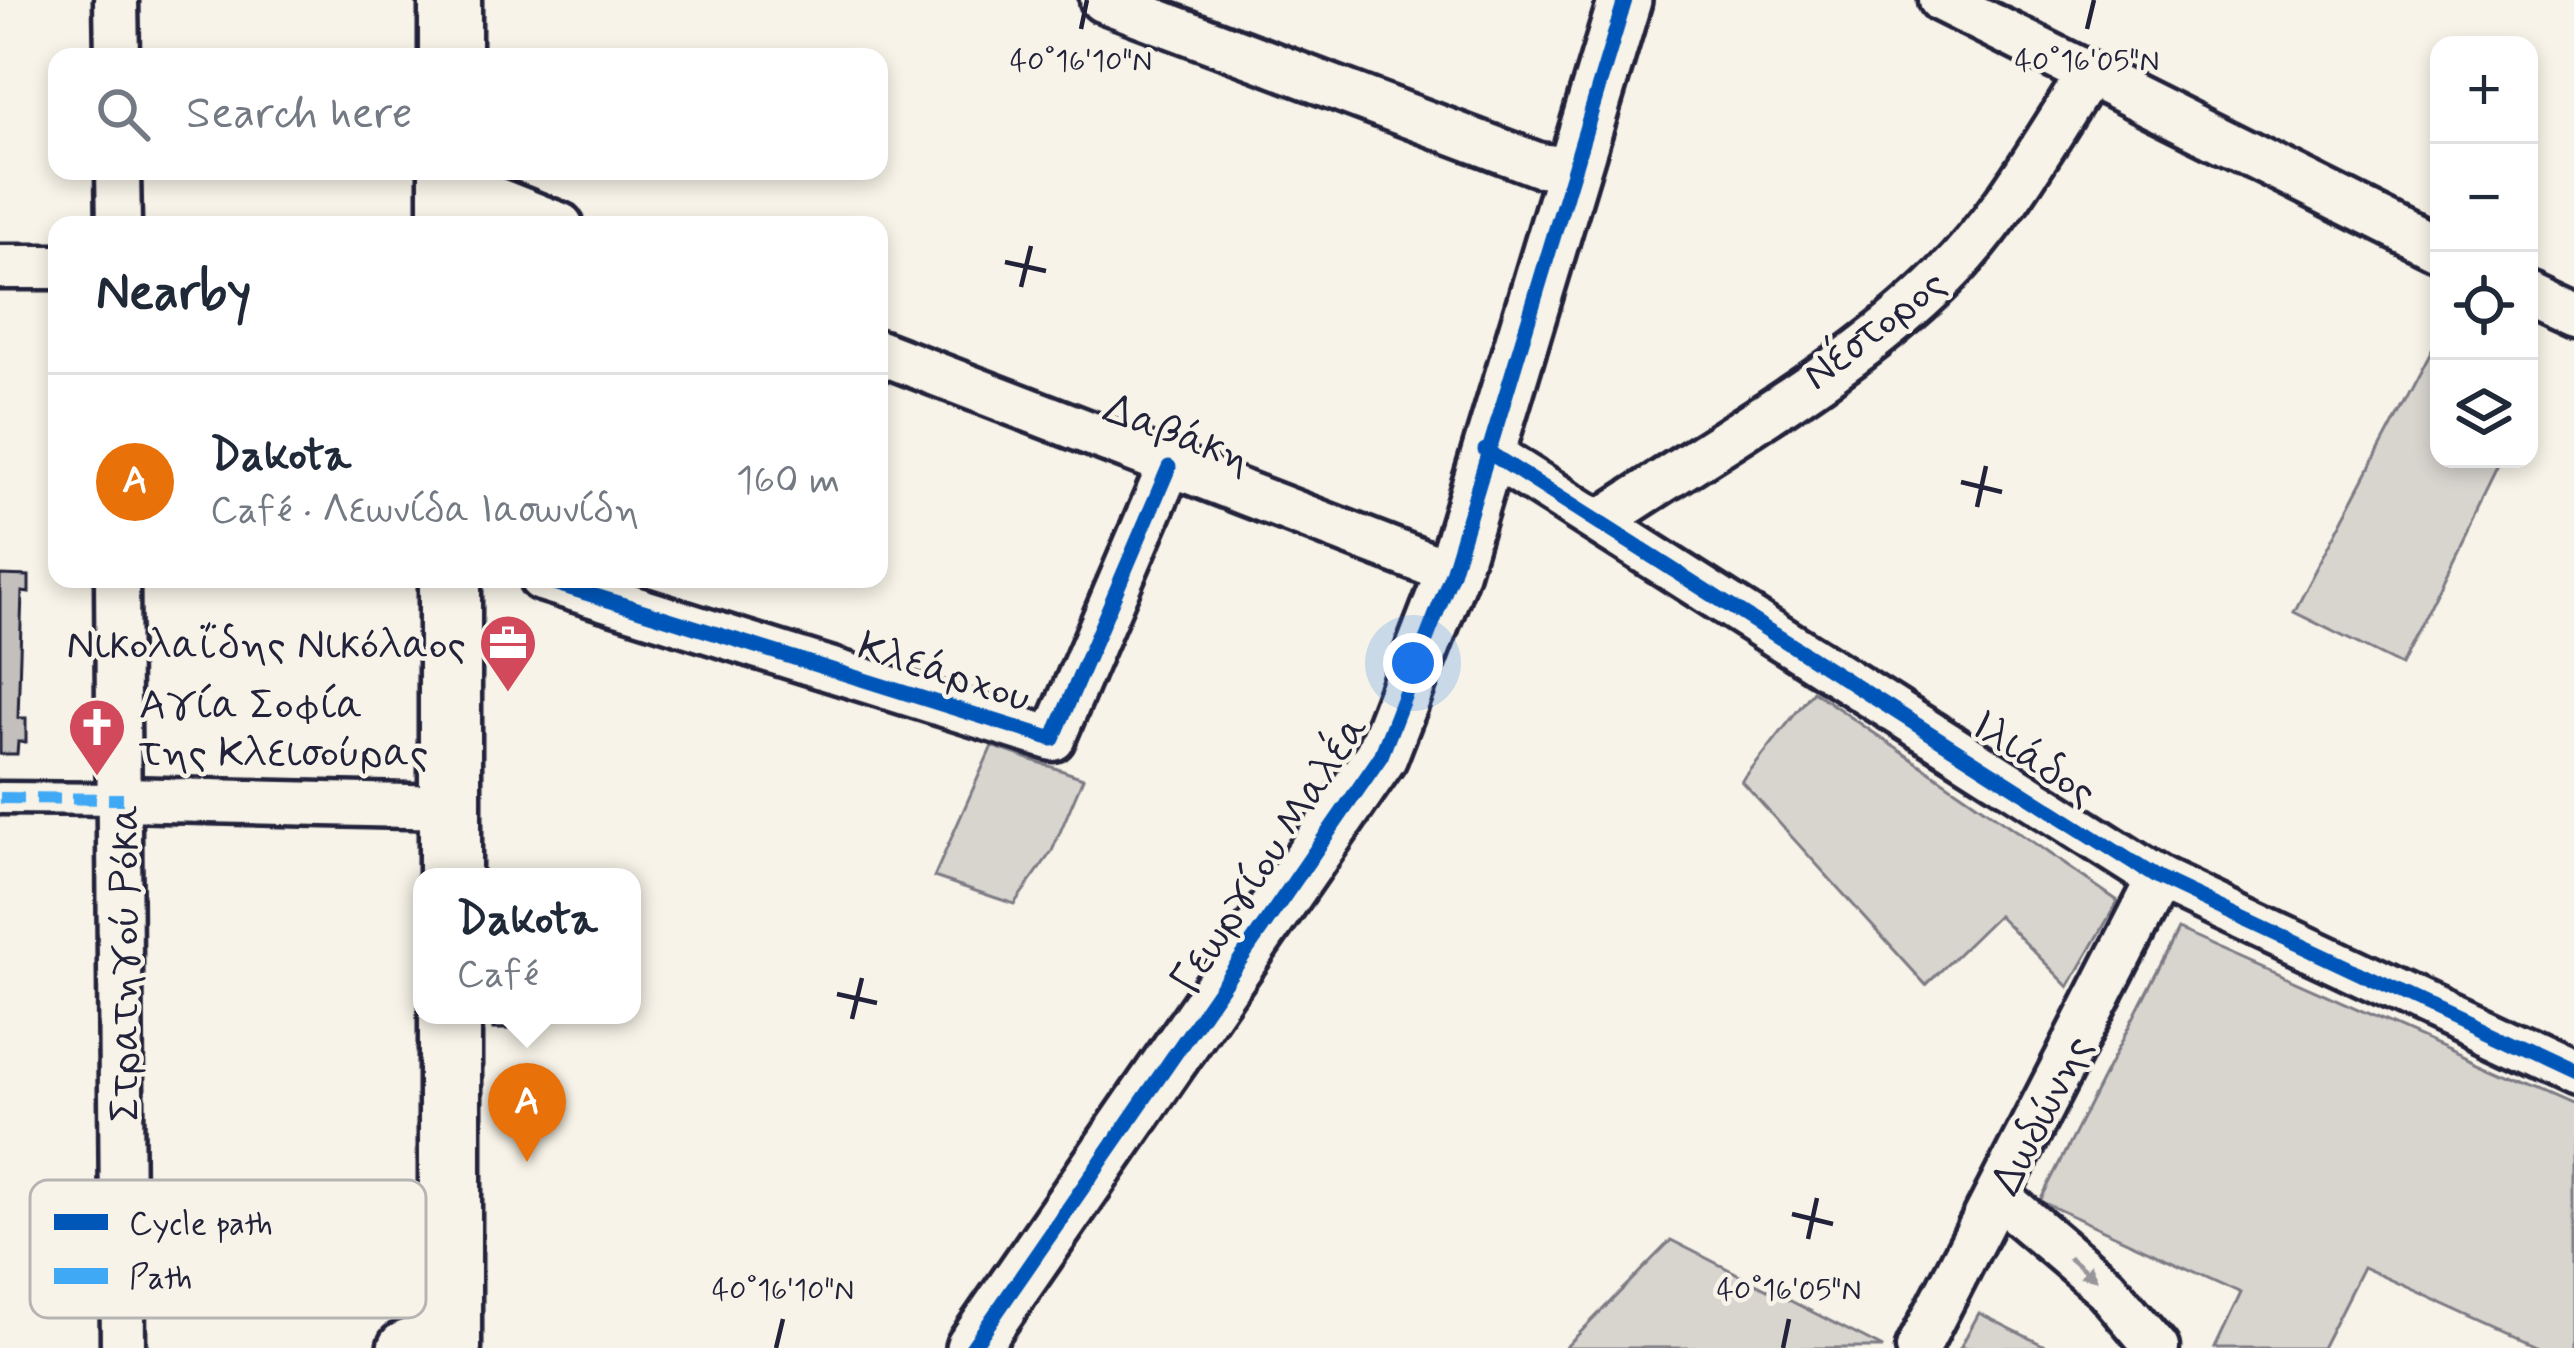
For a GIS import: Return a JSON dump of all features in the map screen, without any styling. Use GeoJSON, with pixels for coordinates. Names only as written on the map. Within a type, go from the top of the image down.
{"type":"FeatureCollection","features":[{"type":"Feature","properties":{"kind":"main road"},"geometry":{"type":"LineString","coordinates":[[450,0],[450,48]]}},
{"type":"Feature","properties":{"kind":"main road"},"geometry":{"type":"LineString","coordinates":[[450,588],[450,868]]}},
{"type":"Feature","properties":{"kind":"main road"},"geometry":{"type":"LineString","coordinates":[[435,1342],[450,1024]]}},
{"type":"Feature","properties":{"kind":"street"},"geometry":{"type":"LineString","coordinates":[[116,0],[117,48]]}},
{"type":"Feature","properties":{"kind":"street"},"geometry":{"type":"LineString","coordinates":[[1102,0],[1539,165],[1574,170]]}},
{"type":"Feature","properties":{"kind":"street","name":"Γεωργίου Μαλέα"},"geometry":{"type":"LineString","coordinates":[[972,1348],[1347,812],[1412,688],[1452,573],[1485,450],[1625,0]]}},
{"type":"Feature","properties":{"kind":"street"},"geometry":{"type":"LineString","coordinates":[[1941,0],[2430,245]]}},
{"type":"Feature","properties":{"kind":"street","name":"Νέστορος"},"geometry":{"type":"LineString","coordinates":[[1601,521],[1846,356],[1944,277],[2017,186],[2087,77]]}},
{"type":"Feature","properties":{"kind":"street"},"geometry":{"type":"LineString","coordinates":[[118,180],[119,216]]}},
{"type":"Feature","properties":{"kind":"street"},"geometry":{"type":"LineString","coordinates":[[450,195],[490,197],[538,216]]}},
{"type":"Feature","properties":{"kind":"street"},"geometry":{"type":"LineString","coordinates":[[0,267],[48,267]]}},
{"type":"Feature","properties":{"kind":"street"},"geometry":{"type":"LineString","coordinates":[[2538,297],[2574,314]]}},
{"type":"Feature","properties":{"kind":"street","name":"Δαβάκη"},"geometry":{"type":"LineString","coordinates":[[888,356],[1452,573]]}},
{"type":"Feature","properties":{"kind":"street","name":"Ιλιάδος"},"geometry":{"type":"LineString","coordinates":[[1485,450],[2159,879],[2574,1074]]}},
{"type":"Feature","properties":{"kind":"street","name":"Κλεάρχου"},"geometry":{"type":"LineString","coordinates":[[570,588],[1053,739],[1169,467]]}},
{"type":"Feature","properties":{"kind":"street","name":"Στρατηγού Ρόκα"},"geometry":{"type":"LineString","coordinates":[[117,588],[123,799],[123,1180]]}},
{"type":"Feature","properties":{"kind":"street"},"geometry":{"type":"LineString","coordinates":[[0,798],[450,807]]}},
{"type":"Feature","properties":{"kind":"street","name":"Δωδώνης"},"geometry":{"type":"LineString","coordinates":[[1918,1348],[2159,879]]}},
{"type":"Feature","properties":{"kind":"street"},"geometry":{"type":"LineString","coordinates":[[1999,1197],[2106,1288],[2157,1348]]}},
{"type":"Feature","properties":{"kind":"shaded area"},"geometry":{"type":"Polygon","coordinates":[[[2430,354],[2430,468],[2498,468],[2401,665],[2294,612],[2430,354]]]}},
{"type":"Feature","properties":{"kind":"shaded area"},"geometry":{"type":"Polygon","coordinates":[[[1813,691],[2118,901],[2069,987],[1998,915],[1926,985],[1742,782],[1813,691]]]}},
{"type":"Feature","properties":{"kind":"shaded area"},"geometry":{"type":"Polygon","coordinates":[[[992,746],[1083,778],[1052,851],[1014,904],[934,877],[992,746]]]}},
{"type":"Feature","properties":{"kind":"shaded area"},"geometry":{"type":"Polygon","coordinates":[[[2178,930],[2574,1106],[2574,1348],[2541,1348],[2363,1267],[2322,1348],[2215,1348],[2241,1293],[2040,1201],[2178,930]]]}},
{"type":"Feature","properties":{"kind":"shaded area"},"geometry":{"type":"Polygon","coordinates":[[[1671,1240],[1883,1348],[1565,1348],[1671,1240]]]}},
{"type":"Feature","properties":{"kind":"shaded area"},"geometry":{"type":"Polygon","coordinates":[[[1979,1313],[2049,1348],[1960,1348],[1979,1313]]]}},
{"type":"Feature","properties":{"kind":"building"},"geometry":{"type":"Polygon","coordinates":[[[0,575],[29,576],[29,593],[22,592],[18,718],[26,718],[26,742],[18,742],[17,754],[0,754],[0,575]]]}},
{"type":"Feature","properties":{"kind":"building"},"geometry":{"type":"Polygon","coordinates":[[[493,1024],[520,1024],[520,1029],[493,1029],[493,1024]]]}},
{"type":"Feature","properties":{"kind":"marked path"},"geometry":{"type":"LineString","coordinates":[[0,798],[123,799]]}},
{"type":"Feature","properties":{"kind":"cycle path"},"geometry":{"type":"LineString","coordinates":[[972,1348],[1381,756],[1452,573],[1625,0]]}},
{"type":"Feature","properties":{"kind":"cycle path"},"geometry":{"type":"LineString","coordinates":[[1485,450],[2159,879],[2574,1074]]}},
{"type":"Feature","properties":{"kind":"cycle path"},"geometry":{"type":"LineString","coordinates":[[570,588],[1053,739],[1169,467]]}},
{"type":"Feature","properties":{"kind":"place","name":"Νικολαΐδης Νικόλαος"},"geometry":{"type":"Point","coordinates":[508,694]}},
{"type":"Feature","properties":{"kind":"place","name":"Αγία Σοφία της Κλεισούρας"},"geometry":{"type":"Point","coordinates":[97,778]}},
{"type":"Feature","properties":{"kind":"place","name":"Dakota"},"geometry":{"type":"Point","coordinates":[527,1162]}}]}
